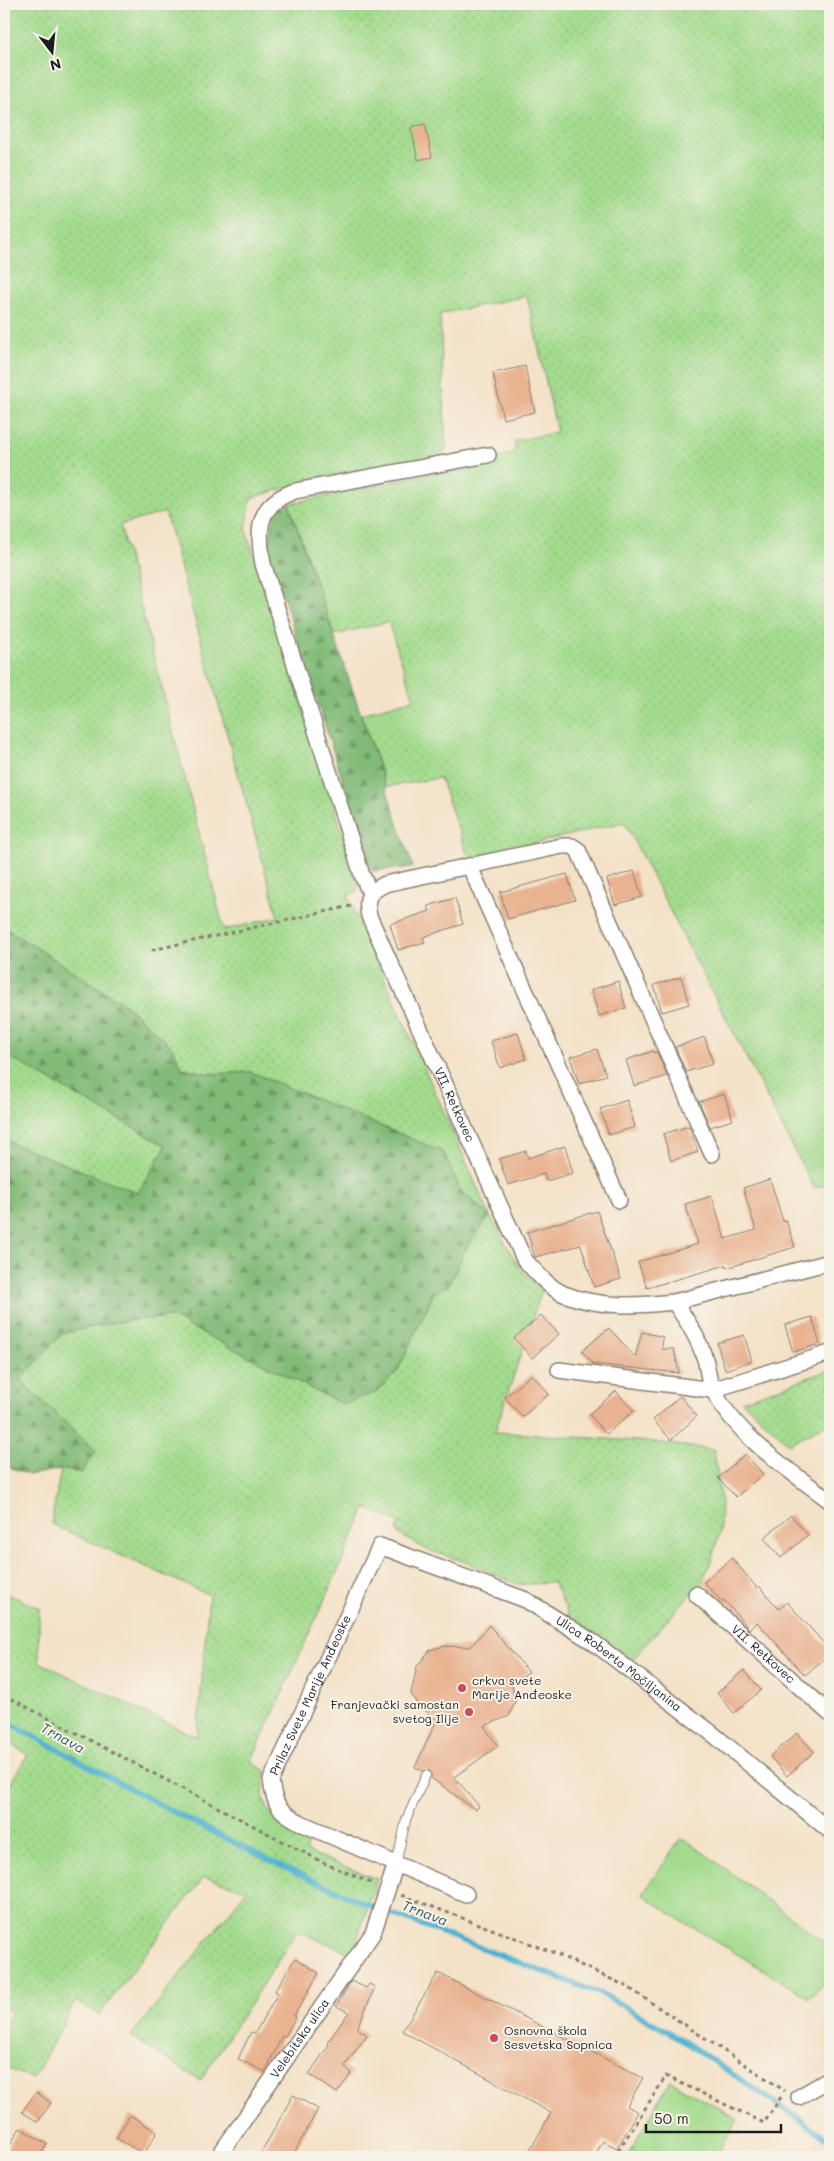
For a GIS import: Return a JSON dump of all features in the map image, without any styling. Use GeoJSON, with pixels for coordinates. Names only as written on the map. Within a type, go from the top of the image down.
{"type":"FeatureCollection","features":[{"type":"Feature","properties":{"kind":"street","name":"VII. Retkovec"},"geometry":{"type":"LineString","coordinates":[[488,455],[295,491],[280,496],[269,505],[262,518],[259,538],[263,564],[362,875],[368,898],[369,916],[524,1259],[541,1278],[563,1293],[601,1303],[623,1306],[674,1302],[830,1262]]}},
{"type":"Feature","properties":{"kind":"street"},"geometry":{"type":"LineString","coordinates":[[368,898],[385,884],[470,868],[562,846],[572,846],[578,850],[712,1154]]}},
{"type":"Feature","properties":{"kind":"street"},"geometry":{"type":"LineString","coordinates":[[470,868],[619,1200]]}},
{"type":"Feature","properties":{"kind":"street"},"geometry":{"type":"LineString","coordinates":[[674,1302],[690,1323],[698,1340],[712,1390],[732,1422],[781,1464],[830,1501]]}},
{"type":"Feature","properties":{"kind":"street"},"geometry":{"type":"LineString","coordinates":[[559,1370],[712,1390],[830,1353]]}},
{"type":"Feature","properties":{"kind":"street","name":"Ulica Roberta Močiljanina"},"geometry":{"type":"LineString","coordinates":[[380,1546],[526,1600],[608,1654],[714,1735],[830,1831]]}},
{"type":"Feature","properties":{"kind":"street","name":"Prilaz Svete Marije Anđeoske"},"geometry":{"type":"LineString","coordinates":[[380,1546],[272,1780],[273,1799],[283,1813],[302,1824],[466,1894]]}},
{"type":"Feature","properties":{"kind":"street","name":"VII. Retkovec"},"geometry":{"type":"LineString","coordinates":[[696,1594],[830,1714]]}},
{"type":"Feature","properties":{"kind":"street"},"geometry":{"type":"LineString","coordinates":[[388,1894],[396,1864]]}},
{"type":"Feature","properties":{"kind":"street","name":"Velebitska ulica"},"geometry":{"type":"LineString","coordinates":[[218,2157],[374,1933],[388,1894]]}},
{"type":"Feature","properties":{"kind":"street"},"geometry":{"type":"LineString","coordinates":[[792,2094],[830,2079]]}},
{"type":"Feature","properties":{"kind":"lane"},"geometry":{"type":"LineString","coordinates":[[396,1864],[406,1820],[426,1775]]}},
{"type":"Feature","properties":{"kind":"path"},"geometry":{"type":"LineString","coordinates":[[152,950],[368,898]]}},
{"type":"Feature","properties":{"kind":"path"},"geometry":{"type":"LineString","coordinates":[[4,1695],[324,1863],[388,1894],[550,1951],[626,1986],[792,2094],[764,2123],[666,2076],[614,2157]]}},
{"type":"Feature","properties":{"kind":"green space"},"geometry":{"type":"Polygon","coordinates":[[[4,4],[830,4],[830,1184],[814,1188],[624,822],[469,859],[440,778],[386,787],[361,714],[414,699],[388,622],[334,635],[289,504],[428,474],[477,469],[514,452],[515,441],[557,432],[527,296],[440,314],[446,451],[435,457],[323,477],[251,498],[246,530],[358,881],[357,891],[348,896],[490,1216],[461,1191],[443,1152],[251,1072],[209,1074],[182,1068],[172,1047],[127,1006],[4,927],[4,4]],[[165,512],[120,525],[224,930],[278,917],[165,512]]]}},
{"type":"Feature","properties":{"kind":"green space"},"geometry":{"type":"Polygon","coordinates":[[[289,504],[413,867],[372,871],[268,549],[276,508],[289,504]]]}},
{"type":"Feature","properties":{"kind":"green space"},"geometry":{"type":"Polygon","coordinates":[[[4,927],[127,1006],[172,1047],[182,1068],[209,1074],[251,1072],[443,1152],[461,1191],[490,1216],[466,1248],[449,1285],[435,1291],[397,1372],[377,1392],[342,1404],[171,1317],[122,1321],[63,1333],[20,1380],[96,1451],[81,1473],[61,1469],[29,1475],[4,1465],[4,1140],[138,1193],[166,1146],[4,1054],[4,927]]]}},
{"type":"Feature","properties":{"kind":"green space"},"geometry":{"type":"Polygon","coordinates":[[[4,1054],[166,1146],[138,1193],[4,1140],[4,1054]]]}},
{"type":"Feature","properties":{"kind":"green space"},"geometry":{"type":"Polygon","coordinates":[[[490,1216],[518,1266],[542,1290],[495,1432],[654,1442],[714,1450],[721,1501],[720,1532],[700,1587],[688,1597],[632,1660],[572,1619],[553,1582],[520,1585],[463,1561],[427,1550],[399,1534],[397,1529],[401,1523],[366,1508],[251,1762],[267,1772],[263,1797],[266,1806],[272,1814],[279,1820],[311,1835],[305,1851],[377,1879],[352,1954],[297,1931],[200,2081],[131,2036],[247,1890],[204,1877],[99,2015],[76,2000],[33,2079],[4,2067],[4,2024],[11,2014],[4,2007],[4,1917],[11,1908],[4,1904],[4,1793],[28,1754],[4,1741],[4,1593],[39,1608],[39,1662],[197,1737],[209,1595],[51,1524],[61,1469],[81,1473],[96,1451],[20,1380],[63,1333],[122,1321],[171,1317],[342,1404],[397,1372],[435,1291],[449,1285],[466,1248],[490,1216]]]}},
{"type":"Feature","properties":{"kind":"green space"},"geometry":{"type":"Polygon","coordinates":[[[830,1370],[830,1422],[789,1444],[742,1401],[830,1370]]]}},
{"type":"Feature","properties":{"kind":"green space"},"geometry":{"type":"Polygon","coordinates":[[[681,1839],[689,1842],[830,1946],[830,1976],[810,1998],[679,1919],[642,1894],[681,1839]]]}},
{"type":"Feature","properties":{"kind":"green space"},"geometry":{"type":"Polygon","coordinates":[[[670,2081],[738,2119],[716,2157],[627,2157],[670,2081]]]}},
{"type":"Feature","properties":{"kind":"building"},"geometry":{"type":"Polygon","coordinates":[[[425,124],[432,157],[418,160],[411,127],[425,124]]]}},
{"type":"Feature","properties":{"kind":"building"},"geometry":{"type":"Polygon","coordinates":[[[525,366],[535,412],[503,419],[493,373],[525,366]]]}},
{"type":"Feature","properties":{"kind":"building"},"geometry":{"type":"Polygon","coordinates":[[[634,871],[642,897],[615,905],[607,879],[634,871]]]}},
{"type":"Feature","properties":{"kind":"building"},"geometry":{"type":"Polygon","coordinates":[[[567,874],[575,900],[508,919],[500,892],[567,874]]]}},
{"type":"Feature","properties":{"kind":"building"},"geometry":{"type":"Polygon","coordinates":[[[455,898],[463,924],[423,937],[425,942],[398,950],[390,924],[430,911],[428,906],[455,898]]]}},
{"type":"Feature","properties":{"kind":"building"},"geometry":{"type":"Polygon","coordinates":[[[681,977],[689,1004],[662,1012],[654,985],[681,977]]]}},
{"type":"Feature","properties":{"kind":"building"},"geometry":{"type":"Polygon","coordinates":[[[618,981],[626,1008],[599,1016],[591,990],[618,981]]]}},
{"type":"Feature","properties":{"kind":"building"},"geometry":{"type":"Polygon","coordinates":[[[518,1033],[526,1059],[500,1068],[491,1041],[518,1033]]]}},
{"type":"Feature","properties":{"kind":"building"},"geometry":{"type":"Polygon","coordinates":[[[705,1037],[713,1064],[686,1072],[675,1047],[705,1037]]]}},
{"type":"Feature","properties":{"kind":"building"},"geometry":{"type":"Polygon","coordinates":[[[597,1049],[606,1075],[579,1084],[570,1057],[597,1049]]]}},
{"type":"Feature","properties":{"kind":"building"},"geometry":{"type":"Polygon","coordinates":[[[653,1051],[654,1053],[657,1052],[667,1076],[634,1086],[626,1060],[653,1051]]]}},
{"type":"Feature","properties":{"kind":"building"},"geometry":{"type":"Polygon","coordinates":[[[724,1094],[733,1120],[710,1127],[699,1102],[724,1094]]]}},
{"type":"Feature","properties":{"kind":"building"},"geometry":{"type":"Polygon","coordinates":[[[627,1100],[635,1127],[609,1135],[600,1109],[627,1100]]]}},
{"type":"Feature","properties":{"kind":"building"},"geometry":{"type":"Polygon","coordinates":[[[689,1126],[698,1152],[671,1161],[663,1134],[689,1126]]]}},
{"type":"Feature","properties":{"kind":"building"},"geometry":{"type":"Polygon","coordinates":[[[565,1146],[573,1173],[546,1181],[544,1174],[508,1185],[499,1159],[526,1151],[528,1158],[565,1146]]]}},
{"type":"Feature","properties":{"kind":"building"},"geometry":{"type":"Polygon","coordinates":[[[770,1179],[783,1221],[786,1220],[795,1247],[727,1268],[726,1265],[647,1288],[638,1262],[698,1244],[685,1204],[712,1196],[725,1239],[756,1230],[743,1188],[770,1179]]]}},
{"type":"Feature","properties":{"kind":"building"},"geometry":{"type":"Polygon","coordinates":[[[597,1211],[621,1279],[594,1287],[581,1245],[535,1257],[527,1232],[597,1211]]]}},
{"type":"Feature","properties":{"kind":"building"},"geometry":{"type":"Polygon","coordinates":[[[541,1315],[559,1334],[532,1358],[514,1338],[541,1315]]]}},
{"type":"Feature","properties":{"kind":"building"},"geometry":{"type":"Polygon","coordinates":[[[812,1317],[820,1344],[793,1352],[785,1325],[812,1317]]]}},
{"type":"Feature","properties":{"kind":"building"},"geometry":{"type":"Polygon","coordinates":[[[609,1328],[635,1357],[642,1332],[663,1337],[662,1349],[674,1349],[679,1373],[593,1364],[582,1351],[609,1328]]]}},
{"type":"Feature","properties":{"kind":"building"},"geometry":{"type":"Polygon","coordinates":[[[744,1335],[752,1361],[725,1370],[717,1343],[744,1335]]]}},
{"type":"Feature","properties":{"kind":"building"},"geometry":{"type":"Polygon","coordinates":[[[532,1374],[549,1394],[522,1417],[505,1397],[532,1374]]]}},
{"type":"Feature","properties":{"kind":"building"},"geometry":{"type":"Polygon","coordinates":[[[616,1391],[634,1411],[606,1434],[589,1414],[616,1391]]]}},
{"type":"Feature","properties":{"kind":"building"},"geometry":{"type":"Polygon","coordinates":[[[680,1396],[697,1416],[671,1440],[653,1420],[680,1396]]]}},
{"type":"Feature","properties":{"kind":"building"},"geometry":{"type":"Polygon","coordinates":[[[745,1454],[763,1474],[736,1497],[718,1478],[745,1454]]]}},
{"type":"Feature","properties":{"kind":"building"},"geometry":{"type":"Polygon","coordinates":[[[791,1515],[808,1535],[781,1558],[764,1538],[791,1515]]]}},
{"type":"Feature","properties":{"kind":"building"},"geometry":{"type":"Polygon","coordinates":[[[732,1558],[757,1588],[759,1586],[779,1609],[787,1602],[830,1650],[830,1654],[805,1675],[757,1622],[749,1629],[724,1600],[722,1602],[704,1582],[732,1558]]]}},
{"type":"Feature","properties":{"kind":"building","name":"Franjevački samostan svetog Ilije"},"geometry":{"type":"Polygon","coordinates":[[[489,1625],[529,1672],[511,1684],[516,1699],[509,1716],[484,1726],[498,1746],[454,1777],[479,1806],[476,1810],[431,1778],[429,1770],[422,1771],[415,1767],[437,1720],[418,1705],[411,1694],[417,1666],[430,1650],[444,1646],[471,1647],[489,1625]]]}},
{"type":"Feature","properties":{"kind":"building"},"geometry":{"type":"Polygon","coordinates":[[[744,1670],[761,1690],[734,1713],[717,1693],[744,1670]]]}},
{"type":"Feature","properties":{"kind":"building"},"geometry":{"type":"Polygon","coordinates":[[[797,1733],[814,1752],[787,1776],[770,1756],[797,1733]]]}},
{"type":"Feature","properties":{"kind":"building"},"geometry":{"type":"Polygon","coordinates":[[[295,1958],[319,1973],[294,2016],[296,2017],[284,2038],[282,2036],[265,2072],[238,2059],[251,2032],[255,2033],[278,1993],[275,1991],[295,1958]]]}},
{"type":"Feature","properties":{"kind":"building"},"geometry":{"type":"Polygon","coordinates":[[[438,1973],[643,2078],[627,2106],[638,2112],[617,2148],[603,2141],[594,2157],[526,2157],[551,2113],[402,2031],[438,1973]]]}},
{"type":"Feature","properties":{"kind":"building"},"geometry":{"type":"Polygon","coordinates":[[[351,1981],[366,1988],[369,1984],[375,1987],[357,2028],[367,2035],[344,2067],[352,2073],[337,2093],[309,2074],[329,2045],[327,2043],[349,2012],[336,2006],[351,1981]]]}},
{"type":"Feature","properties":{"kind":"building"},"geometry":{"type":"Polygon","coordinates":[[[36,2092],[51,2103],[38,2122],[22,2112],[36,2092]]]}},
{"type":"Feature","properties":{"kind":"building"},"geometry":{"type":"Polygon","coordinates":[[[293,2095],[318,2109],[292,2157],[259,2157],[293,2095]]]}},
{"type":"Feature","properties":{"kind":"building"},"geometry":{"type":"Polygon","coordinates":[[[130,2115],[157,2132],[144,2154],[116,2138],[130,2115]]]}},
{"type":"Feature","properties":{"kind":"building"},"geometry":{"type":"Polygon","coordinates":[[[20,2128],[47,2144],[39,2157],[17,2157],[6,2151],[20,2128]]]}},
{"type":"Feature","properties":{"kind":"waterway","name":"Trnava"},"geometry":{"type":"LineString","coordinates":[[4,1720],[177,1814],[277,1864],[364,1903],[604,1995],[679,2038],[830,2140]]}},
{"type":"Feature","properties":{"kind":"place","name":"crkva svete Marije Anđeoske"},"geometry":{"type":"Point","coordinates":[462,1688]}},
{"type":"Feature","properties":{"kind":"place","name":"Franjevački samostan svetog Ilije"},"geometry":{"type":"Point","coordinates":[469,1712]}},
{"type":"Feature","properties":{"kind":"place","name":"Osnovna škola Sesvetska Sopnica"},"geometry":{"type":"Point","coordinates":[494,2038]}}]}
